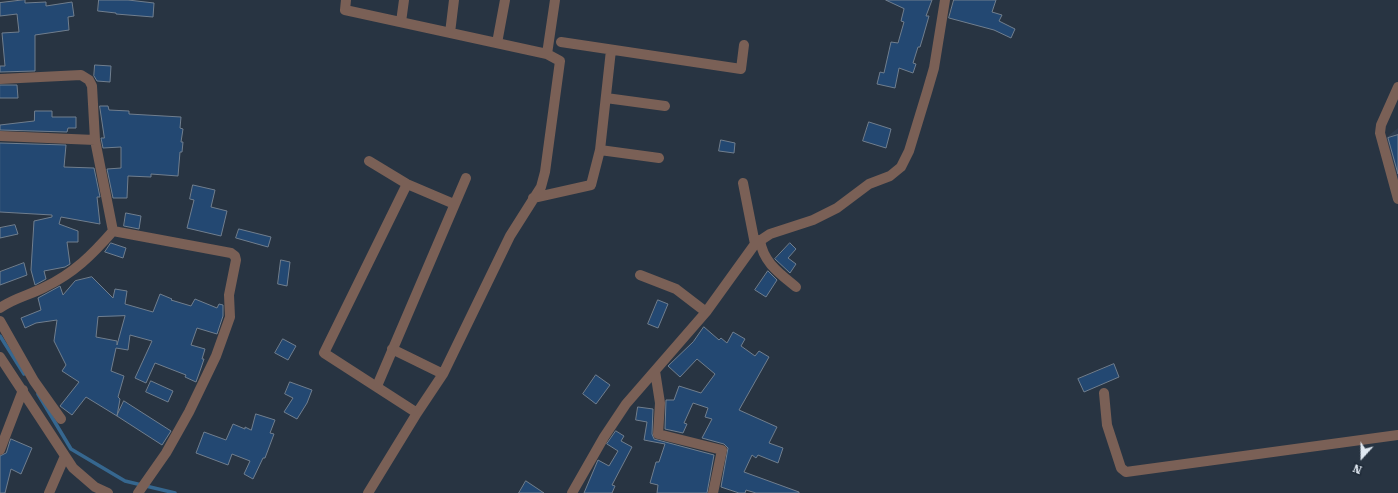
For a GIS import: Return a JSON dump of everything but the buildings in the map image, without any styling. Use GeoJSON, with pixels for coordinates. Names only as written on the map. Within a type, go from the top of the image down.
{"type":"FeatureCollection","features":[{"type":"Feature","properties":{"kind":"street"},"geometry":{"type":"LineString","coordinates":[[346,0],[345,10],[547,54],[560,61],[545,172],[541,187],[532,198],[492,270],[443,374],[417,413],[368,493]]}},
{"type":"Feature","properties":{"kind":"street"},"geometry":{"type":"LineString","coordinates":[[401,22],[404,0]]}},
{"type":"Feature","properties":{"kind":"street"},"geometry":{"type":"LineString","coordinates":[[450,33],[454,0]]}},
{"type":"Feature","properties":{"kind":"street"},"geometry":{"type":"LineString","coordinates":[[497,43],[505,0]]}},
{"type":"Feature","properties":{"kind":"street"},"geometry":{"type":"LineString","coordinates":[[547,54],[555,0]]}},
{"type":"Feature","properties":{"kind":"street"},"geometry":{"type":"LineString","coordinates":[[572,493],[615,420],[635,393],[706,312],[757,242],[770,234],[813,220],[837,208],[869,184],[890,176],[901,167],[909,151],[934,68],[945,0]]}},
{"type":"Feature","properties":{"kind":"street"},"geometry":{"type":"LineString","coordinates":[[561,42],[741,69],[744,45]]}},
{"type":"Feature","properties":{"kind":"street"},"geometry":{"type":"LineString","coordinates":[[532,198],[591,185],[600,150],[611,50]]}},
{"type":"Feature","properties":{"kind":"street"},"geometry":{"type":"LineString","coordinates":[[0,79],[77,75],[85,77],[89,80],[92,86],[95,140],[113,231]]}},
{"type":"Feature","properties":{"kind":"street"},"geometry":{"type":"LineString","coordinates":[[1398,87],[1381,125],[1380,133],[1398,199]]}},
{"type":"Feature","properties":{"kind":"street"},"geometry":{"type":"LineString","coordinates":[[606,98],[665,106]]}},
{"type":"Feature","properties":{"kind":"street"},"geometry":{"type":"LineString","coordinates":[[0,136],[95,140]]}},
{"type":"Feature","properties":{"kind":"street"},"geometry":{"type":"LineString","coordinates":[[600,150],[659,158]]}},
{"type":"Feature","properties":{"kind":"street"},"geometry":{"type":"LineString","coordinates":[[369,162],[407,184],[454,204]]}},
{"type":"Feature","properties":{"kind":"street"},"geometry":{"type":"LineString","coordinates":[[377,386],[466,178]]}},
{"type":"Feature","properties":{"kind":"street"},"geometry":{"type":"LineString","coordinates":[[743,183],[757,242],[773,268],[796,286]]}},
{"type":"Feature","properties":{"kind":"street"},"geometry":{"type":"LineString","coordinates":[[407,184],[324,353],[417,413]]}},
{"type":"Feature","properties":{"kind":"street"},"geometry":{"type":"LineString","coordinates":[[0,308],[24,295],[44,288],[74,270],[86,260],[113,231]]}},
{"type":"Feature","properties":{"kind":"street"},"geometry":{"type":"LineString","coordinates":[[113,231],[231,253],[235,256],[236,260],[229,295],[230,318],[216,356],[189,412],[166,453],[138,493]]}},
{"type":"Feature","properties":{"kind":"street"},"geometry":{"type":"LineString","coordinates":[[640,275],[676,288],[706,312]]}},
{"type":"Feature","properties":{"kind":"street"},"geometry":{"type":"LineString","coordinates":[[0,321],[37,385],[61,419]]}},
{"type":"Feature","properties":{"kind":"street"},"geometry":{"type":"LineString","coordinates":[[392,349],[443,374]]}},
{"type":"Feature","properties":{"kind":"street"},"geometry":{"type":"LineString","coordinates":[[0,357],[65,456],[82,477],[95,487],[108,493]]}},
{"type":"Feature","properties":{"kind":"street"},"geometry":{"type":"LineString","coordinates":[[655,371],[660,403],[658,434],[722,450],[712,493]]}},
{"type":"Feature","properties":{"kind":"street"},"geometry":{"type":"LineString","coordinates":[[0,450],[23,390]]}},
{"type":"Feature","properties":{"kind":"street"},"geometry":{"type":"LineString","coordinates":[[1104,393],[1107,425],[1121,468],[1126,472],[1398,435]]}},
{"type":"Feature","properties":{"kind":"street"},"geometry":{"type":"LineString","coordinates":[[49,493],[65,456]]}},
{"type":"Feature","properties":{"kind":"shaded area"},"geometry":{"type":"Polygon","coordinates":[[[1398,128],[1398,202],[1382,141],[1398,128]]]}},
{"type":"Feature","properties":{"kind":"waterway"},"geometry":{"type":"LineString","coordinates":[[0,336],[24,374]]}},
{"type":"Feature","properties":{"kind":"waterway"},"geometry":{"type":"LineString","coordinates":[[38,394],[71,449],[125,481],[175,493]]}}]}
